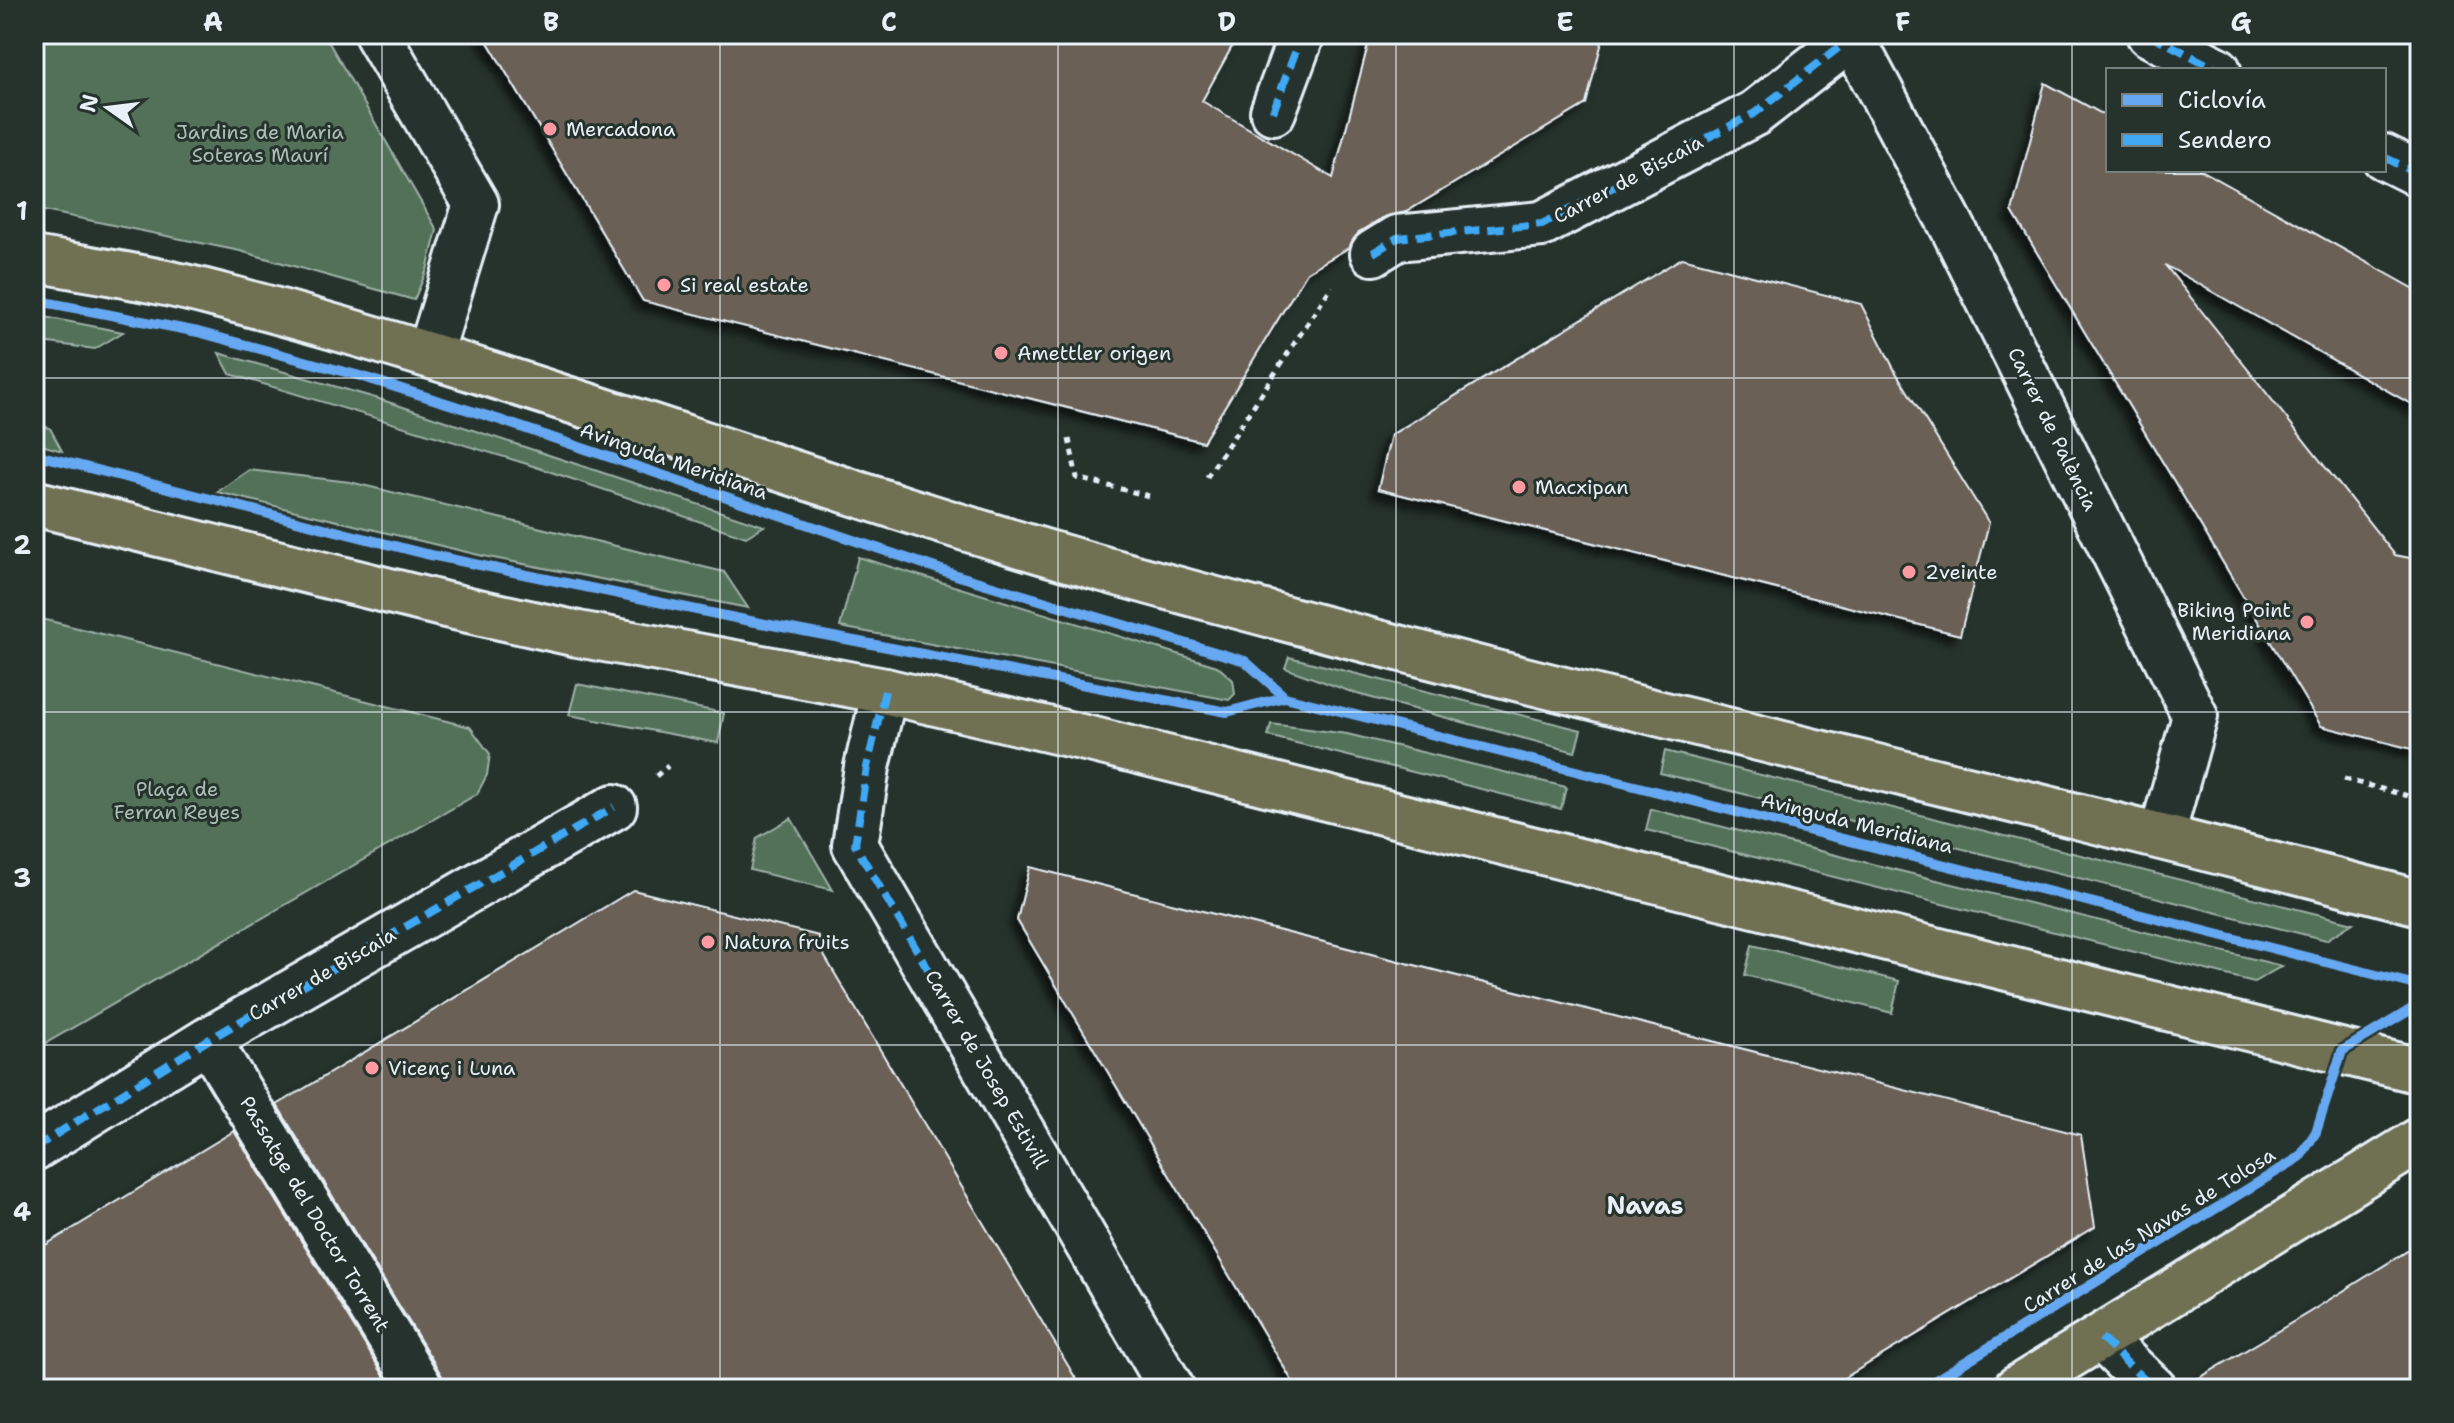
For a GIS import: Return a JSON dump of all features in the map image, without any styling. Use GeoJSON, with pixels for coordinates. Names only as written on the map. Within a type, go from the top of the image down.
{"type":"FeatureCollection","features":[{"type":"Feature","properties":{"kind":"main road","name":"Avinguda Meridiana"},"geometry":{"type":"LineString","coordinates":[[34,259],[211,293],[430,354],[778,467],[835,489],[1108,570],[1638,707],[2162,835],[2420,903]]}},
{"type":"Feature","properties":{"kind":"main road"},"geometry":{"type":"LineString","coordinates":[[34,503],[459,608],[885,691],[1611,866],[2420,1071]]}},
{"type":"Feature","properties":{"kind":"main road"},"geometry":{"type":"LineString","coordinates":[[2016,1389],[2420,1140]]}},
{"type":"Feature","properties":{"kind":"street"},"geometry":{"type":"LineString","coordinates":[[377,34],[476,204],[430,354]]}},
{"type":"Feature","properties":{"kind":"street"},"geometry":{"type":"LineString","coordinates":[[1273,112],[1302,34]]}},
{"type":"Feature","properties":{"kind":"street"},"geometry":{"type":"LineString","coordinates":[[2149,34],[2214,68]]}},
{"type":"Feature","properties":{"kind":"street","name":"Carrer de Biscaia"},"geometry":{"type":"LineString","coordinates":[[1356,263],[1397,238],[1542,224],[1755,113],[1852,35]]}},
{"type":"Feature","properties":{"kind":"street","name":"Carrer de Palència"},"geometry":{"type":"LineString","coordinates":[[1852,35],[1952,226],[2195,716],[2162,835]]}},
{"type":"Feature","properties":{"kind":"street"},"geometry":{"type":"LineString","coordinates":[[2386,158],[2420,175]]}},
{"type":"Feature","properties":{"kind":"street","name":"Carrer de Josep Estivill"},"geometry":{"type":"LineString","coordinates":[[885,691],[855,845],[1172,1389]]}},
{"type":"Feature","properties":{"kind":"street","name":"Carrer de Biscaia"},"geometry":{"type":"LineString","coordinates":[[34,1148],[208,1040],[614,807]]}},
{"type":"Feature","properties":{"kind":"street","name":"Passatge del Doctor Torrent"},"geometry":{"type":"LineString","coordinates":[[208,1040],[421,1389]]}},
{"type":"Feature","properties":{"kind":"street"},"geometry":{"type":"LineString","coordinates":[[2101,1338],[2154,1389]]}},
{"type":"Feature","properties":{"kind":"path"},"geometry":{"type":"LineString","coordinates":[[1207,477],[1356,263]]}},
{"type":"Feature","properties":{"kind":"path"},"geometry":{"type":"LineString","coordinates":[[1069,439],[1077,478],[1153,497]]}},
{"type":"Feature","properties":{"kind":"path"},"geometry":{"type":"LineString","coordinates":[[2344,779],[2420,799]]}},
{"type":"Feature","properties":{"kind":"green space","name":"Jardins de Maria Soteras Maurí"},"geometry":{"type":"Polygon","coordinates":[[[34,34],[324,34],[437,230],[427,270],[414,300],[240,251],[34,209],[34,34]]]}},
{"type":"Feature","properties":{"kind":"green space"},"geometry":{"type":"Polygon","coordinates":[[[34,315],[123,332],[95,349],[34,341],[34,315]]]}},
{"type":"Feature","properties":{"kind":"green space"},"geometry":{"type":"Polygon","coordinates":[[[219,353],[379,399],[764,526],[746,537],[524,463],[230,374],[219,353]]]}},
{"type":"Feature","properties":{"kind":"green space"},"geometry":{"type":"Polygon","coordinates":[[[34,424],[50,428],[62,451],[34,443],[34,424]]]}},
{"type":"Feature","properties":{"kind":"green space"},"geometry":{"type":"Polygon","coordinates":[[[249,470],[350,482],[724,572],[748,608],[483,556],[217,492],[249,470]]]}},
{"type":"Feature","properties":{"kind":"green space"},"geometry":{"type":"Polygon","coordinates":[[[858,557],[1217,666],[1233,680],[1235,694],[1229,700],[840,627],[858,557]]]}},
{"type":"Feature","properties":{"kind":"green space","name":"Plaça de Ferran Reyes"},"geometry":{"type":"Polygon","coordinates":[[[34,617],[470,727],[490,754],[487,775],[477,794],[34,1050],[34,617]]]}},
{"type":"Feature","properties":{"kind":"green space"},"geometry":{"type":"Polygon","coordinates":[[[1289,657],[1581,730],[1575,752],[1357,694],[1285,668],[1289,657]]]}},
{"type":"Feature","properties":{"kind":"green space"},"geometry":{"type":"Polygon","coordinates":[[[577,684],[724,713],[718,743],[569,715],[577,684]]]}},
{"type":"Feature","properties":{"kind":"green space"},"geometry":{"type":"Polygon","coordinates":[[[1271,724],[1347,734],[1566,787],[1561,809],[1268,736],[1271,724]]]}},
{"type":"Feature","properties":{"kind":"green space"},"geometry":{"type":"Polygon","coordinates":[[[1665,751],[2353,923],[2326,940],[1660,773],[1665,751]]]}},
{"type":"Feature","properties":{"kind":"green space"},"geometry":{"type":"Polygon","coordinates":[[[1651,809],[2282,966],[2254,982],[1646,830],[1651,809]]]}},
{"type":"Feature","properties":{"kind":"green space"},"geometry":{"type":"Polygon","coordinates":[[[791,818],[833,890],[750,870],[757,838],[791,818]]]}},
{"type":"Feature","properties":{"kind":"green space"},"geometry":{"type":"Polygon","coordinates":[[[1752,945],[1899,981],[1892,1013],[1745,975],[1752,945]]]}},
{"type":"Feature","properties":{"kind":"building"},"geometry":{"type":"Polygon","coordinates":[[[483,34],[1239,34],[1202,101],[1333,178],[1371,34],[1604,34],[1586,104],[1406,212],[1384,217],[1359,232],[1350,247],[1307,272],[1203,442],[643,301],[483,34]]]}},
{"type":"Feature","properties":{"kind":"building"},"geometry":{"type":"Polygon","coordinates":[[[2045,83],[2106,116],[2106,172],[2205,172],[2420,292],[2420,409],[2165,265],[2395,555],[2420,560],[2420,751],[2321,726],[2012,211],[2045,83]]]}},
{"type":"Feature","properties":{"kind":"building"},"geometry":{"type":"Polygon","coordinates":[[[1682,258],[1861,304],[1895,371],[1989,523],[1960,635],[1378,489],[1391,435],[1682,258]]]}},
{"type":"Feature","properties":{"kind":"building"},"geometry":{"type":"Polygon","coordinates":[[[1030,867],[2081,1135],[2095,1227],[1826,1389],[1297,1389],[1017,920],[1030,867]]]}},
{"type":"Feature","properties":{"kind":"building"},"geometry":{"type":"Polygon","coordinates":[[[633,890],[819,936],[819,947],[1082,1389],[446,1389],[442,1376],[277,1105],[633,890]]]}},
{"type":"Feature","properties":{"kind":"building"},"geometry":{"type":"Polygon","coordinates":[[[234,1131],[392,1389],[34,1389],[34,1252],[234,1131]]]}},
{"type":"Feature","properties":{"kind":"building"},"geometry":{"type":"Polygon","coordinates":[[[2420,1243],[2420,1389],[2181,1389],[2308,1313],[2420,1243]]]}},
{"type":"Feature","properties":{"kind":"marked path"},"geometry":{"type":"LineString","coordinates":[[1273,112],[1302,34]]}},
{"type":"Feature","properties":{"kind":"marked path"},"geometry":{"type":"LineString","coordinates":[[1373,253],[1397,238],[1542,224],[1755,113],[1856,34]]}},
{"type":"Feature","properties":{"kind":"marked path"},"geometry":{"type":"LineString","coordinates":[[2149,34],[2214,68]]}},
{"type":"Feature","properties":{"kind":"marked path"},"geometry":{"type":"LineString","coordinates":[[2386,158],[2420,175]]}},
{"type":"Feature","properties":{"kind":"marked path"},"geometry":{"type":"LineString","coordinates":[[885,691],[867,767],[855,845],[928,969]]}},
{"type":"Feature","properties":{"kind":"marked path"},"geometry":{"type":"LineString","coordinates":[[34,1148],[208,1040],[614,807]]}},
{"type":"Feature","properties":{"kind":"marked path"},"geometry":{"type":"LineString","coordinates":[[2101,1338],[2154,1389]]}},
{"type":"Feature","properties":{"kind":"cycle path"},"geometry":{"type":"LineString","coordinates":[[34,300],[198,332],[360,376],[500,420],[959,576],[1245,661],[1285,697]]}},
{"type":"Feature","properties":{"kind":"cycle path"},"geometry":{"type":"LineString","coordinates":[[34,454],[426,554],[745,620],[1227,712],[1285,697],[2420,986]]}},
{"type":"Feature","properties":{"kind":"cycle path","name":"Carrer de las Navas de Tolosa"},"geometry":{"type":"LineString","coordinates":[[1921,1389],[2300,1157],[2316,1132],[2342,1051],[2420,1004]]}},
{"type":"Feature","properties":{"kind":"place","name":"Mercadona"},"geometry":{"type":"Point","coordinates":[550,129]}},
{"type":"Feature","properties":{"kind":"place","name":"Si real estate"},"geometry":{"type":"Point","coordinates":[664,285]}},
{"type":"Feature","properties":{"kind":"place","name":"Amettler origen"},"geometry":{"type":"Point","coordinates":[1001,353]}},
{"type":"Feature","properties":{"kind":"place","name":"Macxipan"},"geometry":{"type":"Point","coordinates":[1519,487]}},
{"type":"Feature","properties":{"kind":"place","name":"2veinte"},"geometry":{"type":"Point","coordinates":[1909,572]}},
{"type":"Feature","properties":{"kind":"place","name":"Biking Point Meridiana"},"geometry":{"type":"Point","coordinates":[2307,622]}},
{"type":"Feature","properties":{"kind":"place","name":"Natura fruits"},"geometry":{"type":"Point","coordinates":[708,942]}},
{"type":"Feature","properties":{"kind":"place","name":"Vicenç i Luna"},"geometry":{"type":"Point","coordinates":[372,1068]}},
{"type":"Feature","properties":{"kind":"district","name":"Navas"},"geometry":{"type":"Point","coordinates":[1645,1206]}}]}
